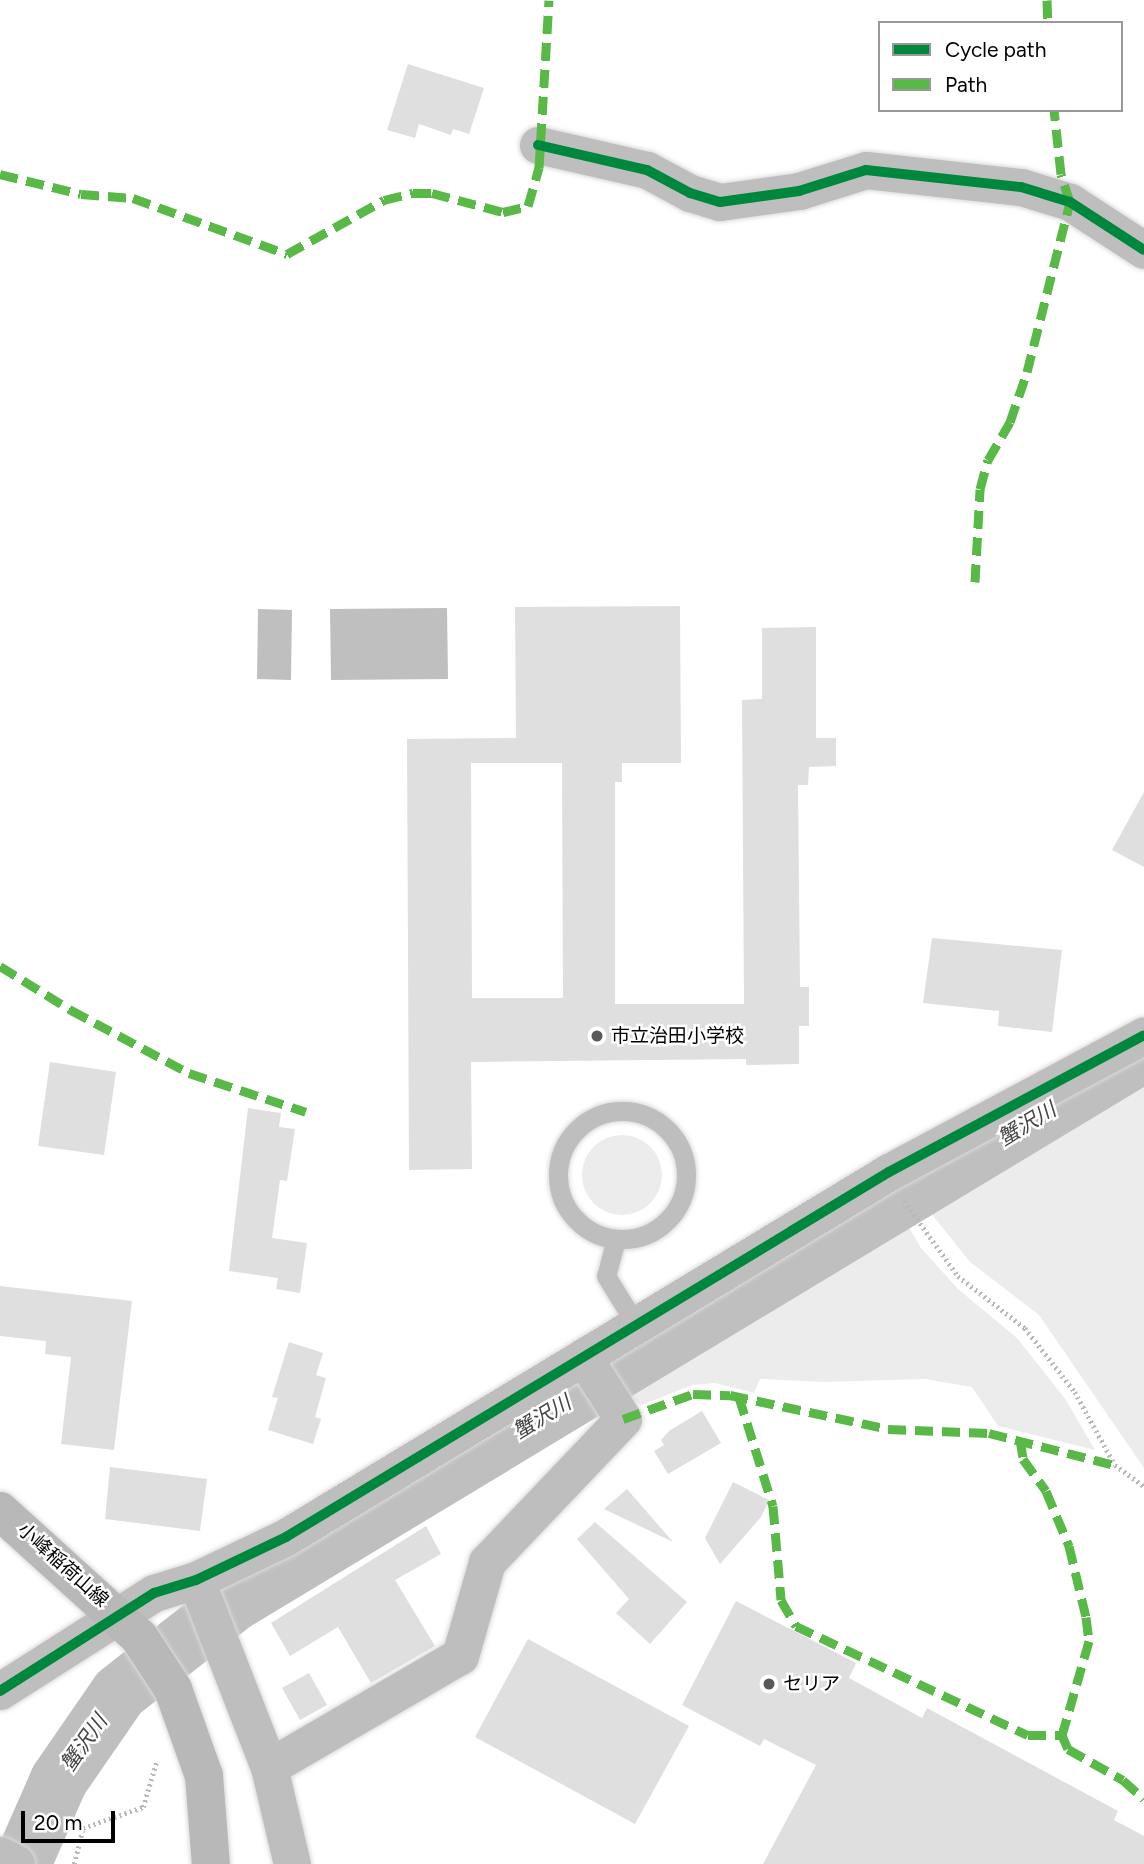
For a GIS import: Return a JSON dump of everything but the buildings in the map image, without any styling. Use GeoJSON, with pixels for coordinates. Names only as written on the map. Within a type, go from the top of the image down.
{"type":"FeatureCollection","features":[{"type":"Feature","properties":{"kind":"highway"},"geometry":{"type":"LineString","coordinates":[[0,1856],[16,1864]]}},
{"type":"Feature","properties":{"kind":"main road","name":"小峰稲荷山線"},"geometry":{"type":"LineString","coordinates":[[0,1511],[129,1627],[173,1689],[204,1776],[211,1864]]}},
{"type":"Feature","properties":{"kind":"street"},"geometry":{"type":"LineString","coordinates":[[538,145],[647,170],[690,193],[720,202],[799,191],[866,170],[1021,187],[1070,202],[1144,250]]}},
{"type":"Feature","properties":{"kind":"street"},"geometry":{"type":"LineString","coordinates":[[0,1691],[129,1627],[154,1593],[199,1587],[587,1364],[637,1326],[889,1172],[1144,1035]]}},
{"type":"Feature","properties":{"kind":"street"},"geometry":{"type":"LineString","coordinates":[[269,1767],[460,1656],[487,1562],[623,1419],[587,1364]]}},
{"type":"Feature","properties":{"kind":"street"},"geometry":{"type":"LineString","coordinates":[[199,1587],[269,1767],[292,1864]]}},
{"type":"Feature","properties":{"kind":"lane"},"geometry":{"type":"LineString","coordinates":[[625,1110],[664,1125],[685,1160],[686,1180],[670,1218],[653,1231],[616,1239],[580,1223],[560,1190],[558,1171],[572,1135],[586,1121],[625,1110]]}},
{"type":"Feature","properties":{"kind":"lane"},"geometry":{"type":"LineString","coordinates":[[616,1239],[606,1276],[637,1326]]}},
{"type":"Feature","properties":{"kind":"path"},"geometry":{"type":"LineString","coordinates":[[914,1216],[958,1276],[1025,1328],[1074,1392],[1115,1465],[1144,1486]]}},
{"type":"Feature","properties":{"kind":"path"},"geometry":{"type":"LineString","coordinates":[[74,1864],[83,1828],[143,1807],[158,1760]]}},
{"type":"Feature","properties":{"kind":"shaded area"},"geometry":{"type":"Polygon","coordinates":[[[447,608],[448,679],[331,680],[330,609],[447,608]]]}},
{"type":"Feature","properties":{"kind":"shaded area"},"geometry":{"type":"Polygon","coordinates":[[[258,609],[292,610],[291,680],[257,679],[258,609]]]}},
{"type":"Feature","properties":{"kind":"shaded area"},"geometry":{"type":"Polygon","coordinates":[[[1144,1074],[1144,1468],[1039,1315],[970,1262],[926,1207],[1144,1074]]]}},
{"type":"Feature","properties":{"kind":"shaded area"},"geometry":{"type":"Polygon","coordinates":[[[622,1135],[637,1138],[650,1147],[659,1160],[662,1175],[659,1190],[650,1203],[637,1212],[622,1215],[607,1212],[594,1203],[585,1190],[582,1175],[585,1160],[594,1147],[607,1138],[622,1135]]]}},
{"type":"Feature","properties":{"kind":"shaded area"},"geometry":{"type":"Polygon","coordinates":[[[904,1219],[921,1248],[958,1289],[1017,1338],[1066,1400],[1095,1450],[998,1426],[972,1387],[925,1379],[823,1382],[760,1379],[754,1393],[715,1383],[692,1385],[642,1405],[627,1399],[621,1390],[904,1219]]]}},
{"type":"Feature","properties":{"kind":"waterway","name":"蟹沢川"},"geometry":{"type":"LineString","coordinates":[[22,1864],[59,1780],[119,1693],[233,1603],[1144,1053]]}},
{"type":"Feature","properties":{"kind":"marked path"},"geometry":{"type":"LineString","coordinates":[[0,174],[81,194],[133,198],[287,254],[384,200],[413,193],[432,193],[503,212],[528,206],[539,168],[549,0]]}},
{"type":"Feature","properties":{"kind":"marked path"},"geometry":{"type":"LineString","coordinates":[[1047,0],[1048,21]]}},
{"type":"Feature","properties":{"kind":"marked path"},"geometry":{"type":"LineString","coordinates":[[975,582],[980,489],[988,460],[1010,422],[1027,372],[1070,202],[1061,174],[1054,112]]}},
{"type":"Feature","properties":{"kind":"marked path"},"geometry":{"type":"LineString","coordinates":[[0,966],[71,1010],[189,1073],[306,1112]]}},
{"type":"Feature","properties":{"kind":"marked path"},"geometry":{"type":"LineString","coordinates":[[623,1419],[693,1394],[730,1395],[888,1429],[989,1433],[1115,1465]]}},
{"type":"Feature","properties":{"kind":"marked path"},"geometry":{"type":"LineString","coordinates":[[739,1397],[773,1506],[781,1600],[796,1626],[1028,1735],[1062,1735],[1068,1749],[1123,1780],[1144,1799]]}},
{"type":"Feature","properties":{"kind":"marked path"},"geometry":{"type":"LineString","coordinates":[[1020,1439],[1023,1459],[1046,1491],[1069,1546],[1086,1617],[1089,1641],[1062,1735]]}},
{"type":"Feature","properties":{"kind":"cycle path"},"geometry":{"type":"LineString","coordinates":[[538,145],[647,170],[690,193],[720,202],[799,191],[866,170],[1021,187],[1070,202],[1144,250]]}},
{"type":"Feature","properties":{"kind":"cycle path"},"geometry":{"type":"LineString","coordinates":[[0,1691],[154,1593],[196,1580],[286,1537],[889,1172],[1144,1035]]}},
{"type":"Feature","properties":{"kind":"place","name":"市立治田小学校"},"geometry":{"type":"Point","coordinates":[597,1036]}},
{"type":"Feature","properties":{"kind":"place","name":"セリア"},"geometry":{"type":"Point","coordinates":[769,1684]}}]}
